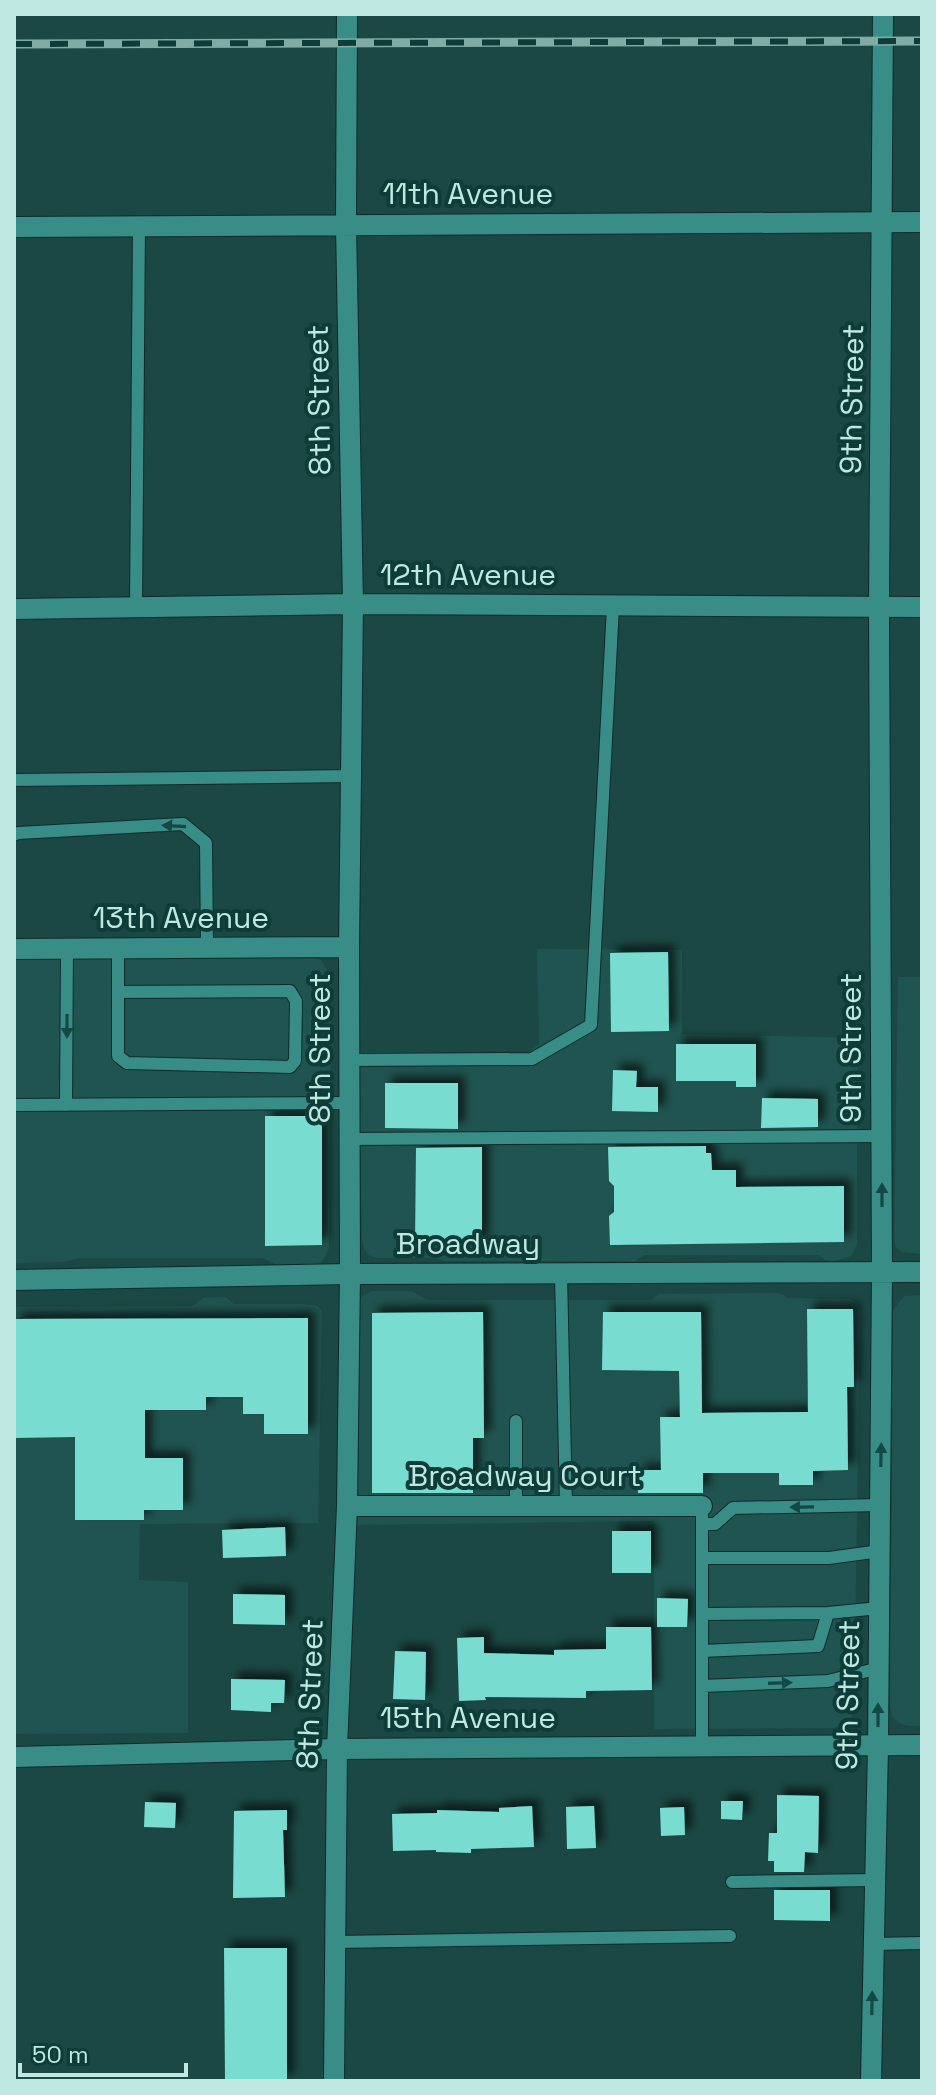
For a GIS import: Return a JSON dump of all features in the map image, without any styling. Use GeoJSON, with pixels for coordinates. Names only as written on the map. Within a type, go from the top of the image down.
{"type":"FeatureCollection","features":[{"type":"Feature","properties":{"kind":"street","name":"8th Street"},"geometry":{"type":"LineString","coordinates":[[334,2081],[337,1749],[347,1506],[350,1274],[349,947],[353,604],[346,224],[347,14]]}},
{"type":"Feature","properties":{"kind":"street","name":"9th Street"},"geometry":{"type":"LineString","coordinates":[[871,2081],[878,1746],[882,1273],[879,607],[884,222],[883,14]]}},
{"type":"Feature","properties":{"kind":"street","name":"11th Avenue"},"geometry":{"type":"LineString","coordinates":[[14,227],[922,222]]}},
{"type":"Feature","properties":{"kind":"street","name":"12th Avenue"},"geometry":{"type":"LineString","coordinates":[[14,609],[353,604],[922,607]]}},
{"type":"Feature","properties":{"kind":"street","name":"13th Avenue"},"geometry":{"type":"LineString","coordinates":[[14,949],[349,947]]}},
{"type":"Feature","properties":{"kind":"street","name":"Broadway"},"geometry":{"type":"LineString","coordinates":[[14,1280],[350,1274],[922,1272]]}},
{"type":"Feature","properties":{"kind":"street","name":"Broadway Court"},"geometry":{"type":"LineString","coordinates":[[347,1506],[566,1506],[702,1515]]}},
{"type":"Feature","properties":{"kind":"street","name":"15th Avenue"},"geometry":{"type":"LineString","coordinates":[[14,1757],[337,1749],[922,1745]]}},
{"type":"Feature","properties":{"kind":"lane"},"geometry":{"type":"LineString","coordinates":[[136,607],[139,226]]}},
{"type":"Feature","properties":{"kind":"lane"},"geometry":{"type":"LineString","coordinates":[[349,1060],[532,1059],[591,1025],[613,606]]}},
{"type":"Feature","properties":{"kind":"lane"},"geometry":{"type":"LineString","coordinates":[[14,780],[351,776]]}},
{"type":"Feature","properties":{"kind":"lane"},"geometry":{"type":"LineString","coordinates":[[14,835],[183,824],[206,843],[207,947]]}},
{"type":"Feature","properties":{"kind":"lane"},"geometry":{"type":"LineString","coordinates":[[66,1105],[67,948]]}},
{"type":"Feature","properties":{"kind":"lane"},"geometry":{"type":"LineString","coordinates":[[118,948],[118,992],[118,1056],[127,1063],[290,1067],[295,1061],[296,1001],[290,991],[118,992]]}},
{"type":"Feature","properties":{"kind":"lane"},"geometry":{"type":"LineString","coordinates":[[14,1105],[351,1103]]}},
{"type":"Feature","properties":{"kind":"lane"},"geometry":{"type":"LineString","coordinates":[[350,1139],[882,1136]]}},
{"type":"Feature","properties":{"kind":"lane"},"geometry":{"type":"LineString","coordinates":[[561,1274],[566,1506]]}},
{"type":"Feature","properties":{"kind":"lane"},"geometry":{"type":"LineString","coordinates":[[516,1421],[516,1506]]}},
{"type":"Feature","properties":{"kind":"lane"},"geometry":{"type":"LineString","coordinates":[[702,1515],[715,1524],[733,1508],[880,1505]]}},
{"type":"Feature","properties":{"kind":"lane"},"geometry":{"type":"LineString","coordinates":[[702,1515],[702,1747]]}},
{"type":"Feature","properties":{"kind":"lane"},"geometry":{"type":"LineString","coordinates":[[702,1558],[829,1558],[880,1551]]}},
{"type":"Feature","properties":{"kind":"lane"},"geometry":{"type":"LineString","coordinates":[[702,1614],[828,1613],[879,1608]]}},
{"type":"Feature","properties":{"kind":"lane"},"geometry":{"type":"LineString","coordinates":[[702,1651],[818,1646],[828,1613]]}},
{"type":"Feature","properties":{"kind":"lane"},"geometry":{"type":"LineString","coordinates":[[702,1686],[828,1681],[879,1668]]}},
{"type":"Feature","properties":{"kind":"lane"},"geometry":{"type":"LineString","coordinates":[[732,1882],[875,1880]]}},
{"type":"Feature","properties":{"kind":"lane"},"geometry":{"type":"LineString","coordinates":[[335,1942],[730,1936]]}},
{"type":"Feature","properties":{"kind":"lane"},"geometry":{"type":"LineString","coordinates":[[874,1944],[922,1943]]}},
{"type":"Feature","properties":{"kind":"shaded area"},"geometry":{"type":"Polygon","coordinates":[[[537,949],[682,950],[682,1034],[857,1038],[857,1245],[851,1256],[830,1263],[818,1255],[644,1255],[635,1261],[446,1261],[368,1255],[362,1239],[358,1052],[528,1053],[539,1044],[537,949]]]}},
{"type":"Feature","properties":{"kind":"shaded area"},"geometry":{"type":"Polygon","coordinates":[[[14,959],[321,960],[331,977],[329,1248],[324,1259],[316,1266],[277,1265],[262,1258],[79,1258],[64,1262],[14,1263],[14,959]]]}},
{"type":"Feature","properties":{"kind":"shaded area"},"geometry":{"type":"Polygon","coordinates":[[[898,977],[922,977],[922,1254],[903,1252],[897,1249],[894,1241],[898,977]]]}},
{"type":"Feature","properties":{"kind":"shaded area"},"geometry":{"type":"Polygon","coordinates":[[[372,1291],[411,1291],[427,1300],[651,1300],[659,1294],[778,1293],[789,1298],[851,1299],[857,1303],[860,1312],[854,1712],[850,1721],[835,1728],[654,1729],[654,1521],[354,1525],[359,1298],[372,1291]]]}},
{"type":"Feature","properties":{"kind":"shaded area"},"geometry":{"type":"Polygon","coordinates":[[[922,1295],[922,1726],[909,1726],[899,1723],[892,1716],[890,1705],[893,1310],[904,1296],[922,1295]]]}},
{"type":"Feature","properties":{"kind":"shaded area"},"geometry":{"type":"Polygon","coordinates":[[[226,1297],[234,1304],[303,1304],[318,1306],[322,1312],[318,1523],[140,1524],[139,1580],[188,1582],[188,1733],[14,1734],[14,1307],[193,1306],[203,1298],[226,1297]]]}},
{"type":"Feature","properties":{"kind":"building"},"geometry":{"type":"Polygon","coordinates":[[[668,952],[669,1031],[611,1032],[610,953],[668,952]]]}},
{"type":"Feature","properties":{"kind":"building"},"geometry":{"type":"Polygon","coordinates":[[[676,1044],[756,1044],[756,1087],[736,1087],[736,1081],[676,1081],[676,1044]]]}},
{"type":"Feature","properties":{"kind":"building"},"geometry":{"type":"Polygon","coordinates":[[[613,1070],[637,1071],[636,1087],[658,1087],[658,1112],[612,1111],[613,1070]]]}},
{"type":"Feature","properties":{"kind":"building"},"geometry":{"type":"Polygon","coordinates":[[[385,1083],[458,1083],[458,1129],[385,1128],[385,1083]]]}},
{"type":"Feature","properties":{"kind":"building"},"geometry":{"type":"Polygon","coordinates":[[[762,1098],[818,1099],[818,1127],[761,1128],[762,1098]]]}},
{"type":"Feature","properties":{"kind":"building"},"geometry":{"type":"Polygon","coordinates":[[[265,1116],[322,1116],[322,1245],[265,1246],[265,1116]]]}},
{"type":"Feature","properties":{"kind":"building"},"geometry":{"type":"Polygon","coordinates":[[[706,1146],[706,1153],[711,1153],[712,1170],[736,1170],[736,1187],[844,1186],[844,1242],[610,1245],[609,1216],[614,1212],[614,1186],[609,1181],[608,1147],[706,1146]]]}},
{"type":"Feature","properties":{"kind":"building"},"geometry":{"type":"Polygon","coordinates":[[[482,1147],[482,1245],[415,1245],[416,1148],[482,1147]]]}},
{"type":"Feature","properties":{"kind":"building"},"geometry":{"type":"Polygon","coordinates":[[[807,1309],[853,1309],[854,1387],[847,1387],[848,1470],[813,1471],[813,1485],[779,1485],[779,1473],[703,1473],[703,1493],[638,1493],[637,1470],[661,1470],[660,1417],[680,1417],[679,1371],[602,1370],[603,1312],[701,1312],[702,1413],[808,1412],[807,1309]]]}},
{"type":"Feature","properties":{"kind":"building"},"geometry":{"type":"Polygon","coordinates":[[[483,1312],[484,1438],[473,1438],[473,1493],[372,1493],[372,1313],[483,1312]]]}},
{"type":"Feature","properties":{"kind":"building"},"geometry":{"type":"Polygon","coordinates":[[[308,1318],[308,1434],[264,1434],[264,1414],[243,1414],[243,1397],[206,1397],[206,1410],[145,1410],[145,1458],[183,1458],[183,1510],[144,1510],[144,1520],[75,1520],[75,1437],[14,1438],[14,1319],[308,1318]]]}},
{"type":"Feature","properties":{"kind":"building"},"geometry":{"type":"Polygon","coordinates":[[[285,1527],[286,1556],[223,1558],[222,1530],[285,1527]]]}},
{"type":"Feature","properties":{"kind":"building"},"geometry":{"type":"Polygon","coordinates":[[[612,1531],[651,1531],[651,1573],[612,1573],[612,1531]]]}},
{"type":"Feature","properties":{"kind":"building"},"geometry":{"type":"Polygon","coordinates":[[[233,1594],[285,1595],[285,1625],[233,1624],[233,1594]]]}},
{"type":"Feature","properties":{"kind":"building"},"geometry":{"type":"Polygon","coordinates":[[[657,1598],[688,1599],[687,1627],[657,1627],[657,1598]]]}},
{"type":"Feature","properties":{"kind":"building"},"geometry":{"type":"Polygon","coordinates":[[[606,1627],[651,1627],[652,1690],[586,1691],[586,1698],[485,1697],[486,1700],[459,1701],[457,1638],[484,1637],[484,1653],[554,1655],[554,1650],[606,1649],[606,1627]]]}},
{"type":"Feature","properties":{"kind":"building"},"geometry":{"type":"Polygon","coordinates":[[[395,1651],[426,1652],[425,1700],[393,1699],[395,1651]]]}},
{"type":"Feature","properties":{"kind":"building"},"geometry":{"type":"Polygon","coordinates":[[[231,1679],[285,1680],[284,1703],[271,1703],[271,1712],[231,1710],[231,1679]]]}},
{"type":"Feature","properties":{"kind":"building"},"geometry":{"type":"Polygon","coordinates":[[[777,1795],[819,1796],[818,1853],[805,1852],[804,1872],[774,1872],[774,1861],[768,1861],[769,1833],[777,1833],[777,1795]]]}},
{"type":"Feature","properties":{"kind":"building"},"geometry":{"type":"Polygon","coordinates":[[[721,1801],[743,1801],[742,1820],[721,1819],[721,1801]]]}},
{"type":"Feature","properties":{"kind":"building"},"geometry":{"type":"Polygon","coordinates":[[[145,1802],[176,1803],[175,1828],[144,1827],[145,1802]]]}},
{"type":"Feature","properties":{"kind":"building"},"geometry":{"type":"Polygon","coordinates":[[[532,1806],[534,1847],[471,1849],[471,1853],[393,1851],[392,1814],[437,1813],[437,1810],[499,1812],[499,1808],[532,1806]]]}},
{"type":"Feature","properties":{"kind":"building"},"geometry":{"type":"Polygon","coordinates":[[[594,1806],[596,1848],[567,1849],[566,1807],[594,1806]]]}},
{"type":"Feature","properties":{"kind":"building"},"geometry":{"type":"Polygon","coordinates":[[[684,1807],[685,1835],[661,1836],[660,1808],[684,1807]]]}},
{"type":"Feature","properties":{"kind":"building"},"geometry":{"type":"Polygon","coordinates":[[[287,1810],[287,1830],[283,1830],[285,1897],[233,1898],[234,1811],[287,1810]]]}},
{"type":"Feature","properties":{"kind":"building"},"geometry":{"type":"Polygon","coordinates":[[[774,1890],[830,1890],[830,1921],[774,1920],[774,1890]]]}},
{"type":"Feature","properties":{"kind":"building"},"geometry":{"type":"Polygon","coordinates":[[[224,1948],[287,1948],[287,2081],[225,2081],[224,1948]]]}},
{"type":"Feature","properties":{"kind":"railway"},"geometry":{"type":"LineString","coordinates":[[14,44],[922,41]]}}]}
